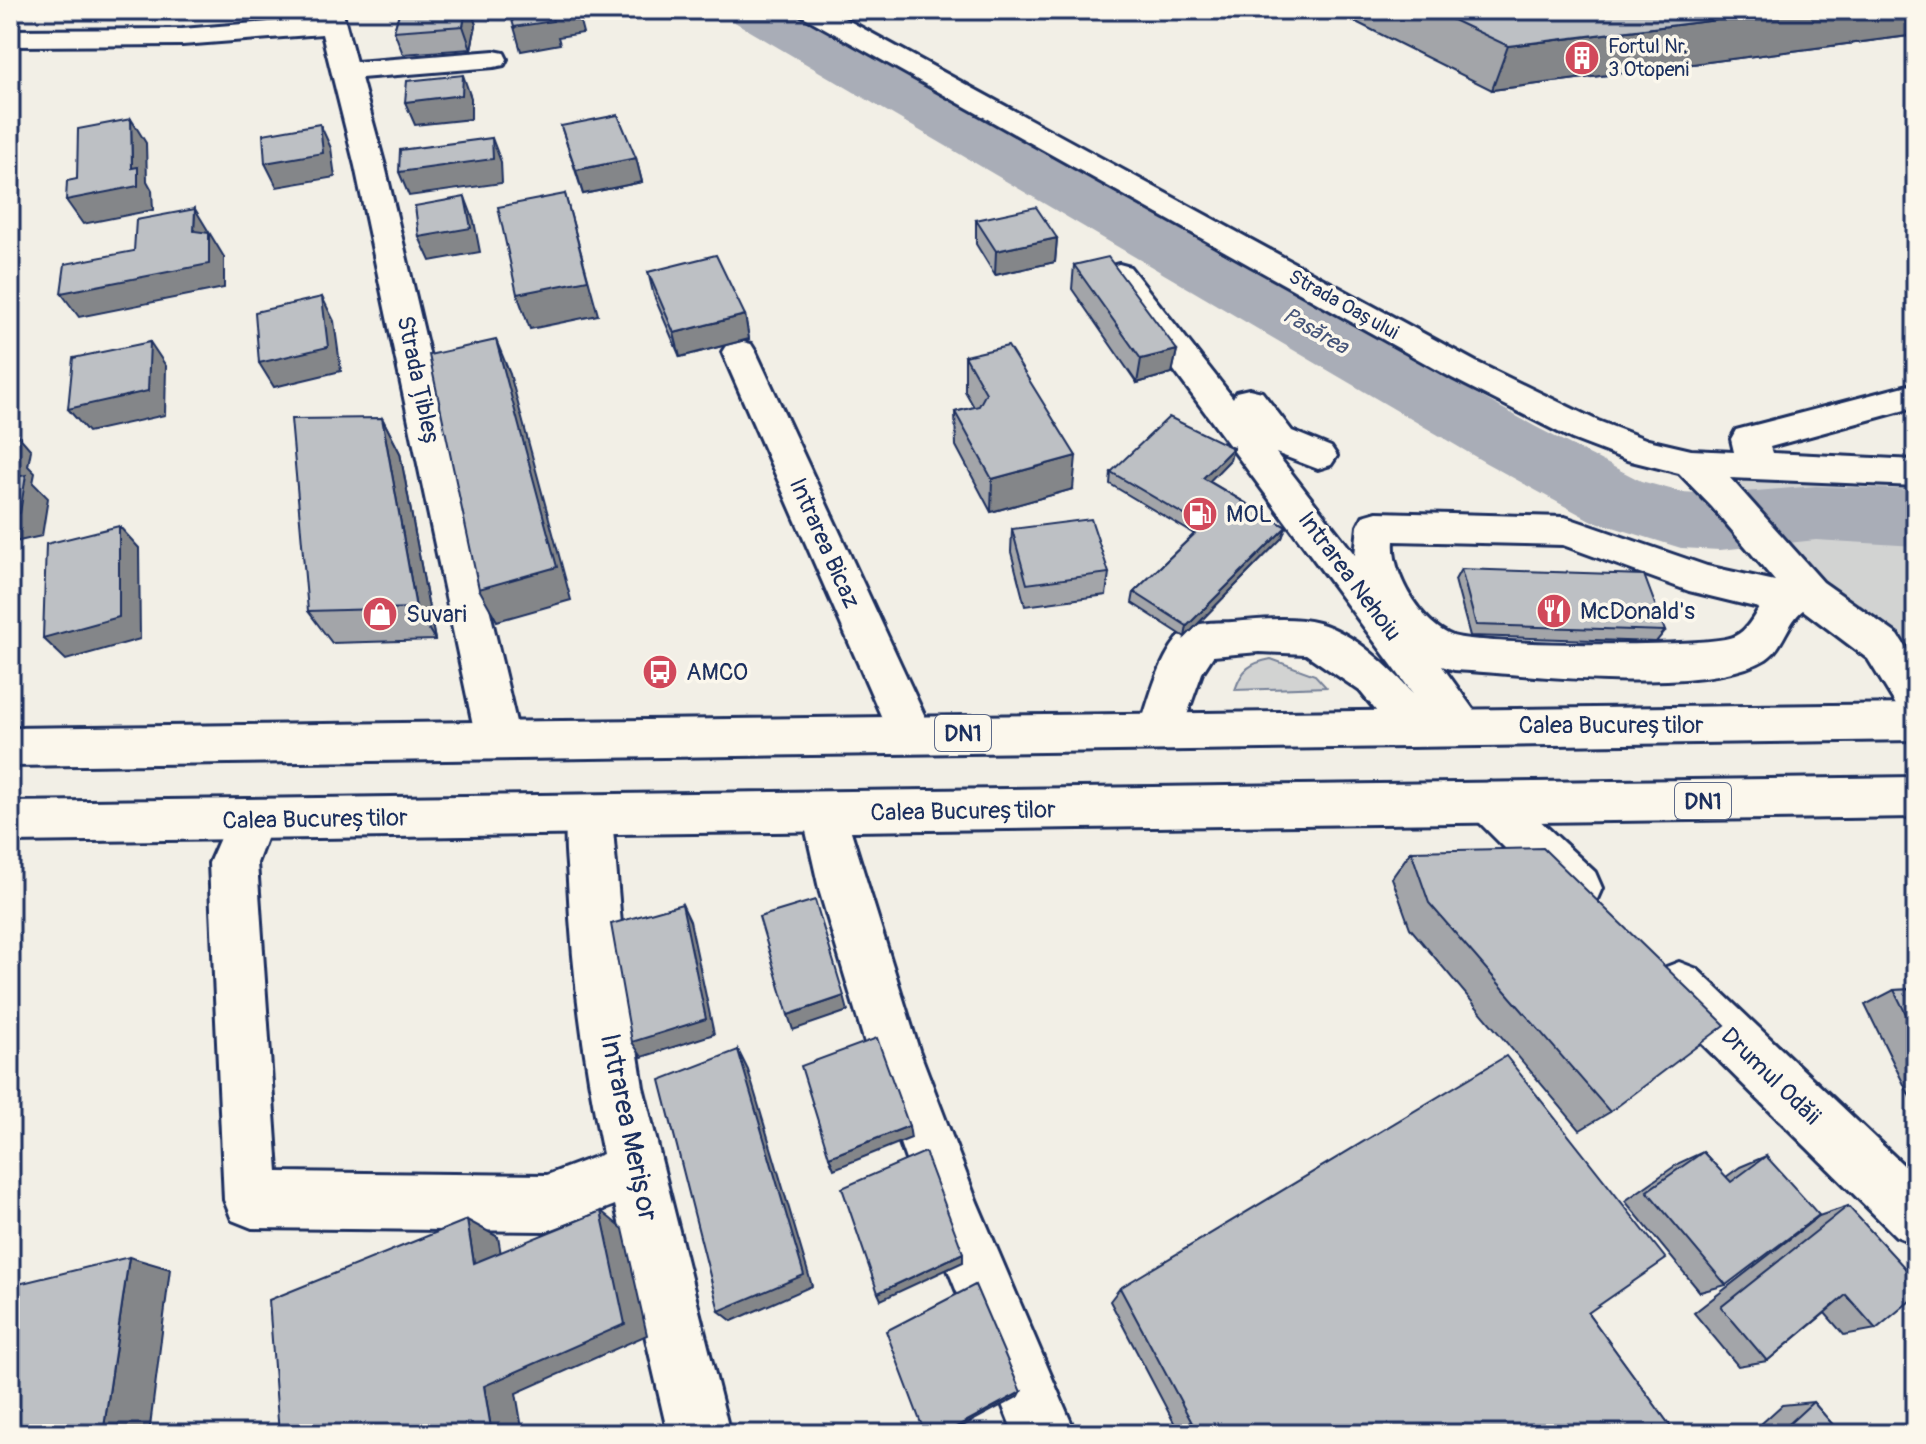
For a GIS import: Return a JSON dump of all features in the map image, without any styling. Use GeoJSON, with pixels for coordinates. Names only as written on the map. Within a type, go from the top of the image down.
{"type":"FeatureCollection","features":[{"type":"Feature","properties":{"kind":"main road"},"geometry":{"type":"LineString","coordinates":[[174,10],[182,37]]}},
{"type":"Feature","properties":{"kind":"main road","name":"Strada Oașului"},"geometry":{"type":"LineString","coordinates":[[810,10],[1536,407],[1640,451],[1691,463],[1916,473]]}},
{"type":"Feature","properties":{"kind":"main road"},"geometry":{"type":"LineString","coordinates":[[10,38],[182,37],[331,17]]}},
{"type":"Feature","properties":{"kind":"main road","name":"Strada Țibleș"},"geometry":{"type":"LineString","coordinates":[[331,17],[398,288],[498,739]]}},
{"type":"Feature","properties":{"kind":"main road"},"geometry":{"type":"LineString","coordinates":[[345,71],[494,59]]}},
{"type":"Feature","properties":{"kind":"main road","name":"Intrarea Nehoiu"},"geometry":{"type":"LineString","coordinates":[[1119,274],[1463,726]]}},
{"type":"Feature","properties":{"kind":"main road"},"geometry":{"type":"LineString","coordinates":[[1170,338],[1195,332],[1279,440],[1318,456]]}},
{"type":"Feature","properties":{"kind":"main road","name":"Intrarea Bicaz"},"geometry":{"type":"LineString","coordinates":[[739,352],[911,734]]}},
{"type":"Feature","properties":{"kind":"main road"},"geometry":{"type":"LineString","coordinates":[[1758,468],[1749,439],[1855,414],[1916,395]]}},
{"type":"Feature","properties":{"kind":"main road"},"geometry":{"type":"LineString","coordinates":[[1691,463],[1726,497],[1758,536],[1797,596]]}},
{"type":"Feature","properties":{"kind":"main road"},"geometry":{"type":"LineString","coordinates":[[1797,596],[1759,642],[1732,654],[1679,662],[1454,653],[1425,642],[1389,591],[1374,549],[1377,526],[1565,531],[1703,580],[1797,596],[1883,647],[1916,700]]}},
{"type":"Feature","properties":{"kind":"main road"},"geometry":{"type":"LineString","coordinates":[[1161,730],[1183,667],[1201,641],[1259,636],[1314,638],[1375,679],[1415,726]]}},
{"type":"Feature","properties":{"kind":"main road"},"geometry":{"type":"LineString","coordinates":[[1375,679],[1425,675]]}},
{"type":"Feature","properties":{"kind":"main road","name":"Calea Bucureștilor"},"geometry":{"type":"LineString","coordinates":[[10,747],[1415,726],[1916,722]]}},
{"type":"Feature","properties":{"kind":"main road","name":"Calea Bucureștilor"},"geometry":{"type":"LineString","coordinates":[[10,822],[589,817],[1916,797]]}},
{"type":"Feature","properties":{"kind":"main road","name":"Drumul Odăii"},"geometry":{"type":"LineString","coordinates":[[1489,802],[1916,1216]]}},
{"type":"Feature","properties":{"kind":"main road"},"geometry":{"type":"LineString","coordinates":[[825,813],[876,1005],[955,1219],[1045,1434]]}},
{"type":"Feature","properties":{"kind":"main road","name":"Intrarea Merișor"},"geometry":{"type":"LineString","coordinates":[[589,817],[596,946],[624,1124],[687,1371],[699,1434]]}},
{"type":"Feature","properties":{"kind":"main road"},"geometry":{"type":"LineString","coordinates":[[250,820],[233,863],[252,1200],[547,1203],[635,1170]]}},
{"type":"Feature","properties":{"kind":"shaded area"},"geometry":{"type":"Polygon","coordinates":[[[1691,463],[1916,473],[1916,700],[1691,463]]]}},
{"type":"Feature","properties":{"kind":"shaded area"},"geometry":{"type":"Polygon","coordinates":[[[1271,659],[1315,675],[1326,687],[1235,690],[1248,668],[1271,659]]]}},
{"type":"Feature","properties":{"kind":"building"},"geometry":{"type":"Polygon","coordinates":[[[400,10],[466,10],[463,26],[394,31],[400,10]]]}},
{"type":"Feature","properties":{"kind":"building"},"geometry":{"type":"Polygon","coordinates":[[[509,10],[577,10],[551,14],[553,21],[514,27],[509,10]]]}},
{"type":"Feature","properties":{"kind":"building"},"geometry":{"type":"Polygon","coordinates":[[[1432,10],[1798,10],[1508,46],[1432,10]]]}},
{"type":"Feature","properties":{"kind":"building"},"geometry":{"type":"Polygon","coordinates":[[[463,75],[462,95],[405,102],[407,81],[463,75]]]}},
{"type":"Feature","properties":{"kind":"building"},"geometry":{"type":"Polygon","coordinates":[[[618,115],[636,158],[576,170],[561,126],[618,115]]]}},
{"type":"Feature","properties":{"kind":"building"},"geometry":{"type":"Polygon","coordinates":[[[131,119],[132,168],[138,167],[138,186],[66,200],[67,181],[77,179],[78,129],[131,119]]]}},
{"type":"Feature","properties":{"kind":"building"},"geometry":{"type":"Polygon","coordinates":[[[320,124],[323,153],[265,163],[263,134],[320,124]]]}},
{"type":"Feature","properties":{"kind":"building"},"geometry":{"type":"Polygon","coordinates":[[[492,138],[493,159],[399,172],[400,150],[492,138]]]}},
{"type":"Feature","properties":{"kind":"building"},"geometry":{"type":"Polygon","coordinates":[[[565,194],[588,280],[517,294],[498,207],[565,194]]]}},
{"type":"Feature","properties":{"kind":"building"},"geometry":{"type":"Polygon","coordinates":[[[465,197],[471,228],[419,237],[415,206],[465,197]]]}},
{"type":"Feature","properties":{"kind":"building"},"geometry":{"type":"Polygon","coordinates":[[[1036,207],[1057,238],[996,251],[976,220],[1036,207]]]}},
{"type":"Feature","properties":{"kind":"building"},"geometry":{"type":"Polygon","coordinates":[[[195,209],[194,231],[209,233],[209,264],[61,293],[65,264],[134,251],[136,220],[195,209]]]}},
{"type":"Feature","properties":{"kind":"building"},"geometry":{"type":"Polygon","coordinates":[[[716,255],[745,315],[674,333],[648,272],[716,255]]]}},
{"type":"Feature","properties":{"kind":"building"},"geometry":{"type":"Polygon","coordinates":[[[1108,257],[1177,350],[1141,359],[1074,265],[1108,257]]]}},
{"type":"Feature","properties":{"kind":"building"},"geometry":{"type":"Polygon","coordinates":[[[322,297],[328,347],[259,363],[255,312],[322,297]]]}},
{"type":"Feature","properties":{"kind":"building"},"geometry":{"type":"Polygon","coordinates":[[[496,340],[557,567],[479,589],[429,355],[496,340]]]}},
{"type":"Feature","properties":{"kind":"building"},"geometry":{"type":"Polygon","coordinates":[[[150,342],[148,391],[68,409],[73,358],[150,342]]]}},
{"type":"Feature","properties":{"kind":"building"},"geometry":{"type":"Polygon","coordinates":[[[1008,346],[1076,456],[992,479],[955,412],[979,406],[986,393],[965,356],[1008,346]]]}},
{"type":"Feature","properties":{"kind":"building","name":"MOL"},"geometry":{"type":"Polygon","coordinates":[[[1169,417],[1233,448],[1203,478],[1286,527],[1187,626],[1134,592],[1203,526],[1111,472],[1169,417]]]}},
{"type":"Feature","properties":{"kind":"building"},"geometry":{"type":"Polygon","coordinates":[[[382,418],[416,608],[308,611],[291,419],[382,418]]]}},
{"type":"Feature","properties":{"kind":"building"},"geometry":{"type":"Polygon","coordinates":[[[26,475],[20,513],[10,515],[10,478],[26,475]]]}},
{"type":"Feature","properties":{"kind":"building"},"geometry":{"type":"Polygon","coordinates":[[[1091,519],[1109,573],[1027,584],[1012,529],[1091,519]]]}},
{"type":"Feature","properties":{"kind":"building"},"geometry":{"type":"Polygon","coordinates":[[[119,526],[119,617],[43,638],[46,544],[119,526]]]}},
{"type":"Feature","properties":{"kind":"building","name":"McDonald's"},"geometry":{"type":"Polygon","coordinates":[[[1461,569],[1644,575],[1665,631],[1476,625],[1461,569]]]}},
{"type":"Feature","properties":{"kind":"building"},"geometry":{"type":"Polygon","coordinates":[[[1543,848],[1725,1025],[1610,1112],[1429,903],[1411,851],[1543,848]]]}},
{"type":"Feature","properties":{"kind":"building"},"geometry":{"type":"Polygon","coordinates":[[[815,900],[844,996],[788,1015],[759,917],[815,900]]]}},
{"type":"Feature","properties":{"kind":"building"},"geometry":{"type":"Polygon","coordinates":[[[682,904],[706,1019],[632,1042],[611,924],[682,904]]]}},
{"type":"Feature","properties":{"kind":"building"},"geometry":{"type":"Polygon","coordinates":[[[1916,989],[1916,1034],[1894,990],[1916,989]]]}},
{"type":"Feature","properties":{"kind":"building"},"geometry":{"type":"Polygon","coordinates":[[[877,1038],[909,1126],[829,1157],[801,1066],[877,1038]]]}},
{"type":"Feature","properties":{"kind":"building"},"geometry":{"type":"Polygon","coordinates":[[[738,1050],[804,1275],[719,1311],[660,1080],[738,1050]]]}},
{"type":"Feature","properties":{"kind":"building"},"geometry":{"type":"Polygon","coordinates":[[[1506,1056],[1666,1259],[1588,1313],[1676,1434],[1198,1434],[1120,1288],[1506,1056]]]}},
{"type":"Feature","properties":{"kind":"building"},"geometry":{"type":"Polygon","coordinates":[[[925,1152],[963,1253],[878,1293],[842,1188],[925,1152]]]}},
{"type":"Feature","properties":{"kind":"building"},"geometry":{"type":"Polygon","coordinates":[[[1703,1152],[1731,1182],[1766,1156],[1819,1215],[1726,1285],[1647,1191],[1703,1152]]]}},
{"type":"Feature","properties":{"kind":"building"},"geometry":{"type":"Polygon","coordinates":[[[1848,1206],[1916,1280],[1916,1296],[1876,1329],[1846,1295],[1767,1361],[1721,1307],[1848,1206]]]}},
{"type":"Feature","properties":{"kind":"building"},"geometry":{"type":"Polygon","coordinates":[[[601,1211],[625,1324],[484,1386],[492,1434],[279,1434],[269,1300],[467,1220],[474,1263],[601,1211]]]}},
{"type":"Feature","properties":{"kind":"building"},"geometry":{"type":"Polygon","coordinates":[[[129,1257],[103,1434],[10,1434],[10,1286],[129,1257]]]}},
{"type":"Feature","properties":{"kind":"building"},"geometry":{"type":"Polygon","coordinates":[[[975,1285],[1021,1392],[943,1434],[925,1434],[886,1331],[975,1285]]]}},
{"type":"Feature","properties":{"kind":"building"},"geometry":{"type":"Polygon","coordinates":[[[1813,1402],[1841,1434],[1778,1434],[1813,1402]]]}},
{"type":"Feature","properties":{"kind":"waterway","name":"Pasărea"},"geometry":{"type":"LineString","coordinates":[[751,10],[1511,445],[1616,501],[1681,520],[1720,522],[1816,513],[1916,518]]}},
{"type":"Feature","properties":{"kind":"place","name":"Fortul Nr. 3 Otopeni"},"geometry":{"type":"Point","coordinates":[1582,58]}},
{"type":"Feature","properties":{"kind":"place","name":"MOL"},"geometry":{"type":"Point","coordinates":[1200,514]}},
{"type":"Feature","properties":{"kind":"place","name":"McDonald's"},"geometry":{"type":"Point","coordinates":[1554,611]}},
{"type":"Feature","properties":{"kind":"place","name":"Suvari"},"geometry":{"type":"Point","coordinates":[380,614]}},
{"type":"Feature","properties":{"kind":"place","name":"AMCO"},"geometry":{"type":"Point","coordinates":[660,672]}}]}
